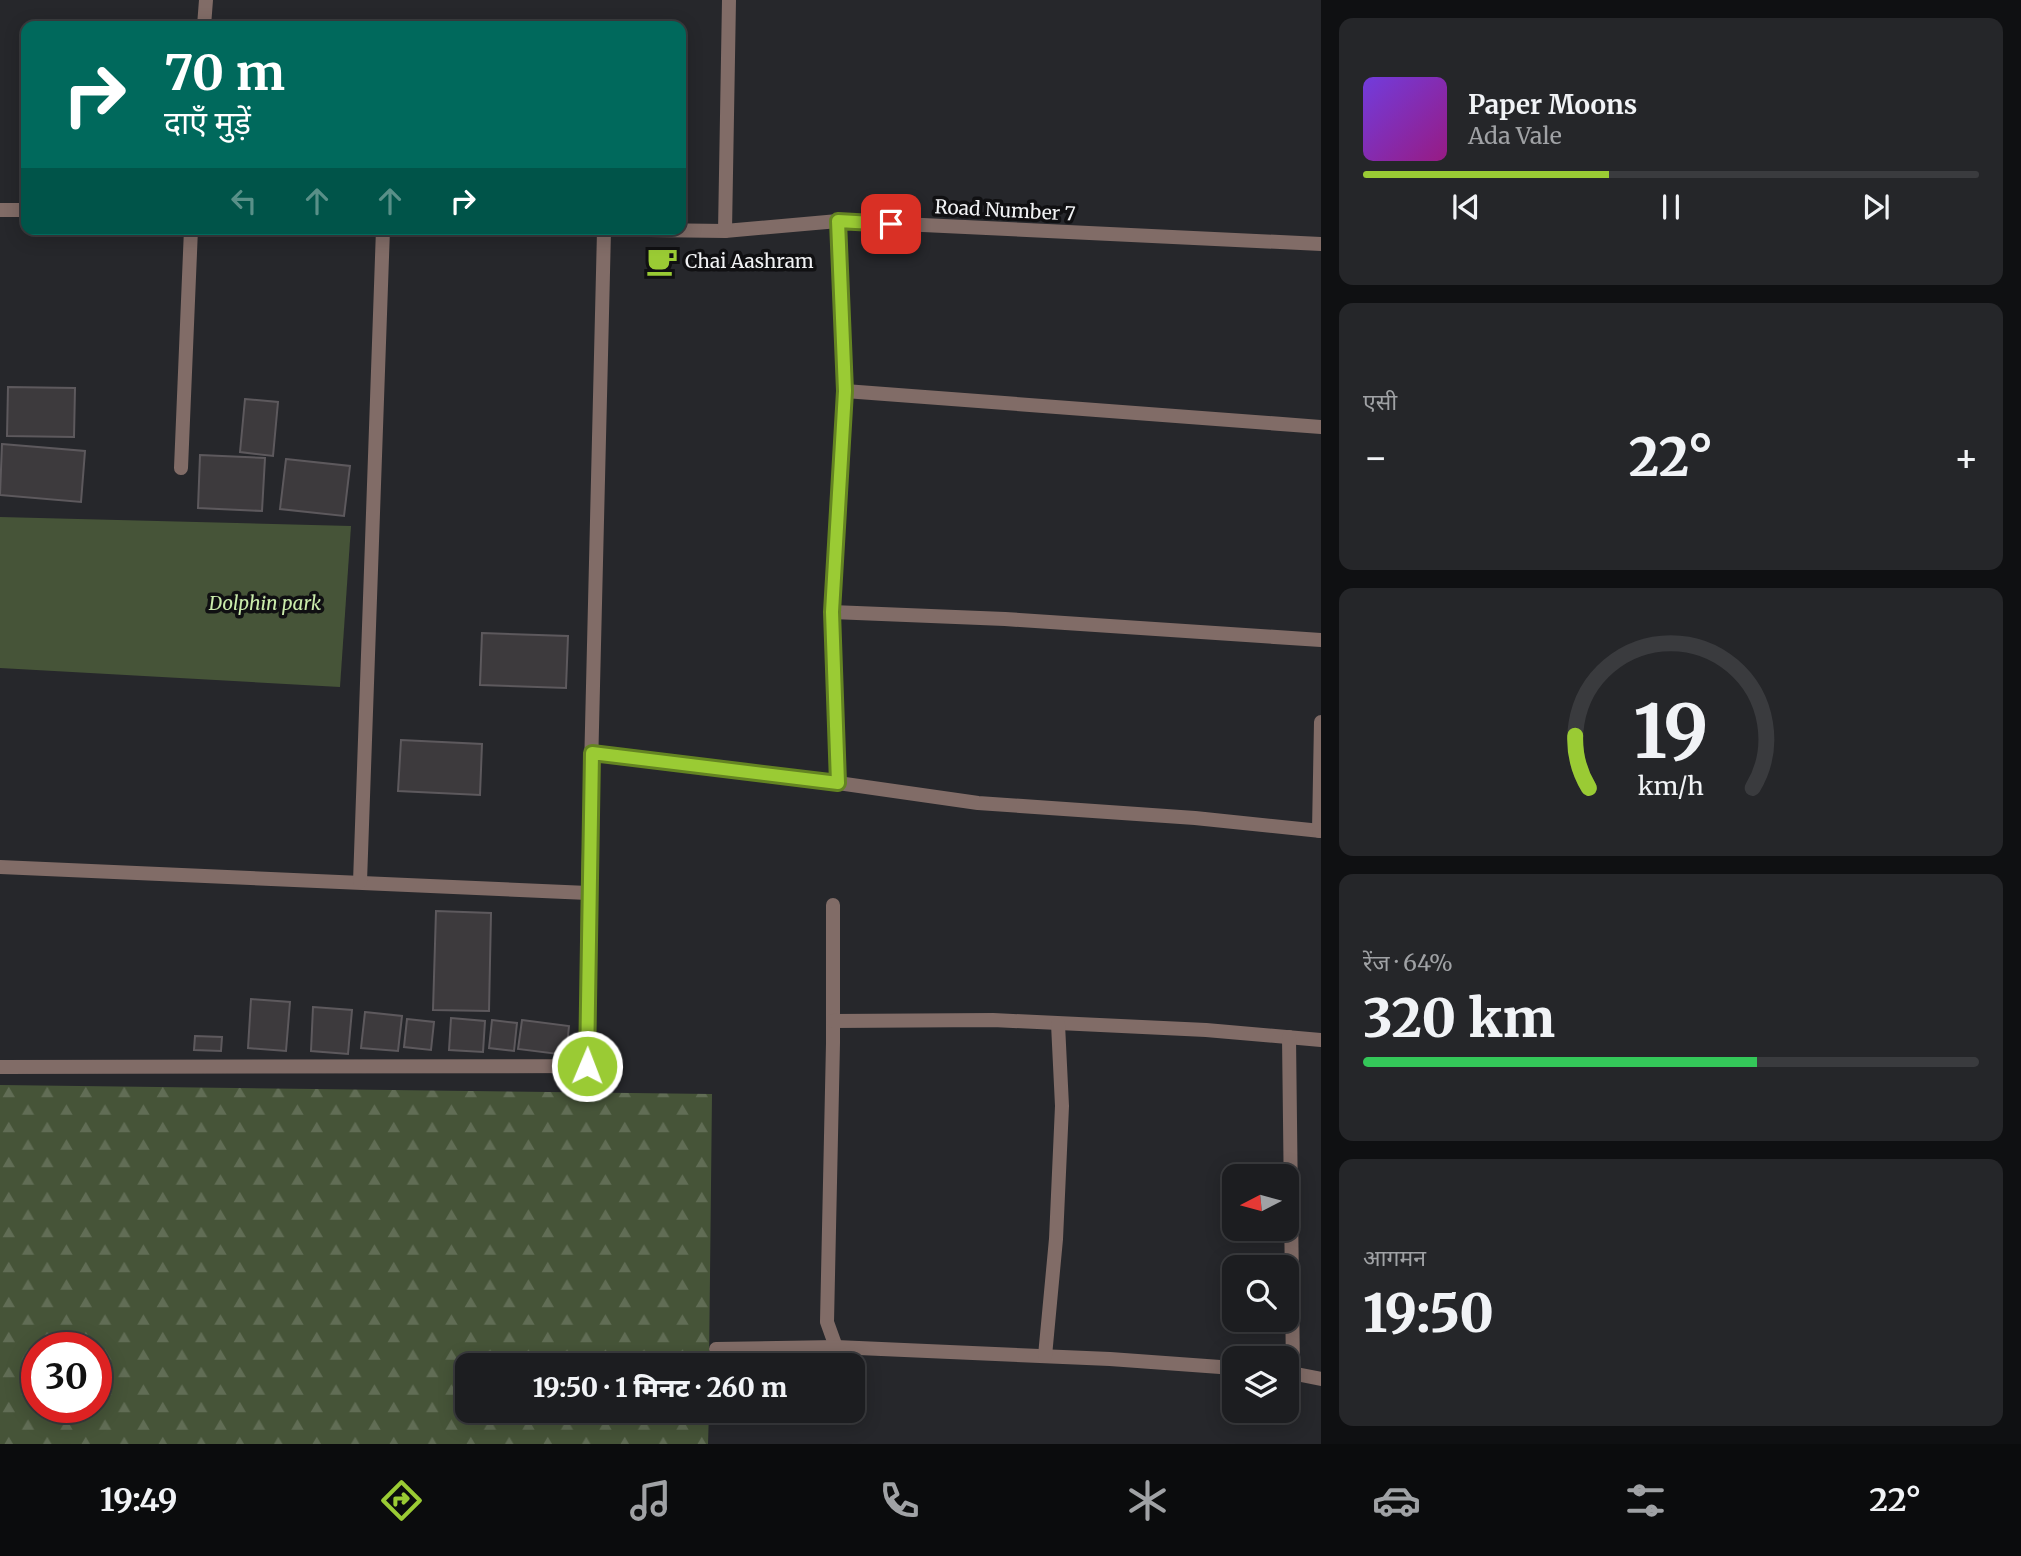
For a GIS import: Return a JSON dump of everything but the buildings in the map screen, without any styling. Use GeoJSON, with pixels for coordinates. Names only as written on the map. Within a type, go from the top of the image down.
{"type":"FeatureCollection","features":[{"type":"Feature","properties":{"kind":"street"},"geometry":{"type":"LineString","coordinates":[[204,21],[206,0]]}},
{"type":"Feature","properties":{"kind":"street"},"geometry":{"type":"LineString","coordinates":[[725,231],[729,0]]}},
{"type":"Feature","properties":{"kind":"street"},"geometry":{"type":"LineString","coordinates":[[0,210],[21,210]]}},
{"type":"Feature","properties":{"kind":"street"},"geometry":{"type":"LineString","coordinates":[[838,221],[845,391],[832,612],[838,783]]}},
{"type":"Feature","properties":{"kind":"street","name":"Road Number 7"},"geometry":{"type":"LineString","coordinates":[[686,231],[725,231],[838,221],[1321,244]]}},
{"type":"Feature","properties":{"kind":"street"},"geometry":{"type":"LineString","coordinates":[[181,468],[191,235]]}},
{"type":"Feature","properties":{"kind":"street"},"geometry":{"type":"LineString","coordinates":[[360,882],[383,235]]}},
{"type":"Feature","properties":{"kind":"street"},"geometry":{"type":"LineString","coordinates":[[0,1067],[587,1066],[588,893],[604,235]]}},
{"type":"Feature","properties":{"kind":"street"},"geometry":{"type":"LineString","coordinates":[[845,391],[1321,427]]}},
{"type":"Feature","properties":{"kind":"street"},"geometry":{"type":"LineString","coordinates":[[832,612],[1005,619],[1321,640]]}},
{"type":"Feature","properties":{"kind":"street"},"geometry":{"type":"LineString","coordinates":[[592,753],[978,803],[1195,818],[1320,831],[1321,722]]}},
{"type":"Feature","properties":{"kind":"street"},"geometry":{"type":"LineString","coordinates":[[0,867],[588,893]]}},
{"type":"Feature","properties":{"kind":"street"},"geometry":{"type":"LineString","coordinates":[[833,905],[827,1322],[836,1347]]}},
{"type":"Feature","properties":{"kind":"street"},"geometry":{"type":"LineString","coordinates":[[833,1021],[993,1020],[1206,1030],[1321,1040]]}},
{"type":"Feature","properties":{"kind":"street"},"geometry":{"type":"LineString","coordinates":[[1045,1356],[1056,1239],[1062,1106],[1058,1024]]}},
{"type":"Feature","properties":{"kind":"street"},"geometry":{"type":"LineString","coordinates":[[1289,1037],[1290,1346]]}},
{"type":"Feature","properties":{"kind":"street"},"geometry":{"type":"LineString","coordinates":[[716,1349],[836,1347],[1222,1367]]}},
{"type":"Feature","properties":{"kind":"street"},"geometry":{"type":"LineString","coordinates":[[1299,1374],[1321,1379]]}},
{"type":"Feature","properties":{"kind":"green space","name":"Dolphin park"},"geometry":{"type":"Polygon","coordinates":[[[0,517],[351,526],[340,687],[0,668],[0,517]]]}},
{"type":"Feature","properties":{"kind":"green space"},"geometry":{"type":"Polygon","coordinates":[[[0,1085],[712,1094],[709,1353],[455,1353],[455,1423],[709,1423],[708,1444],[0,1444],[0,1085]]]}},
{"type":"Feature","properties":{"kind":"place","name":"Chai Aashram"},"geometry":{"type":"Point","coordinates":[662,261]}},
{"type":"Feature","properties":{"kind":"route"},"geometry":{"type":"LineString","coordinates":[[587,1066],[592,753],[838,783],[832,612],[845,391],[838,221],[891,224]]}}]}
